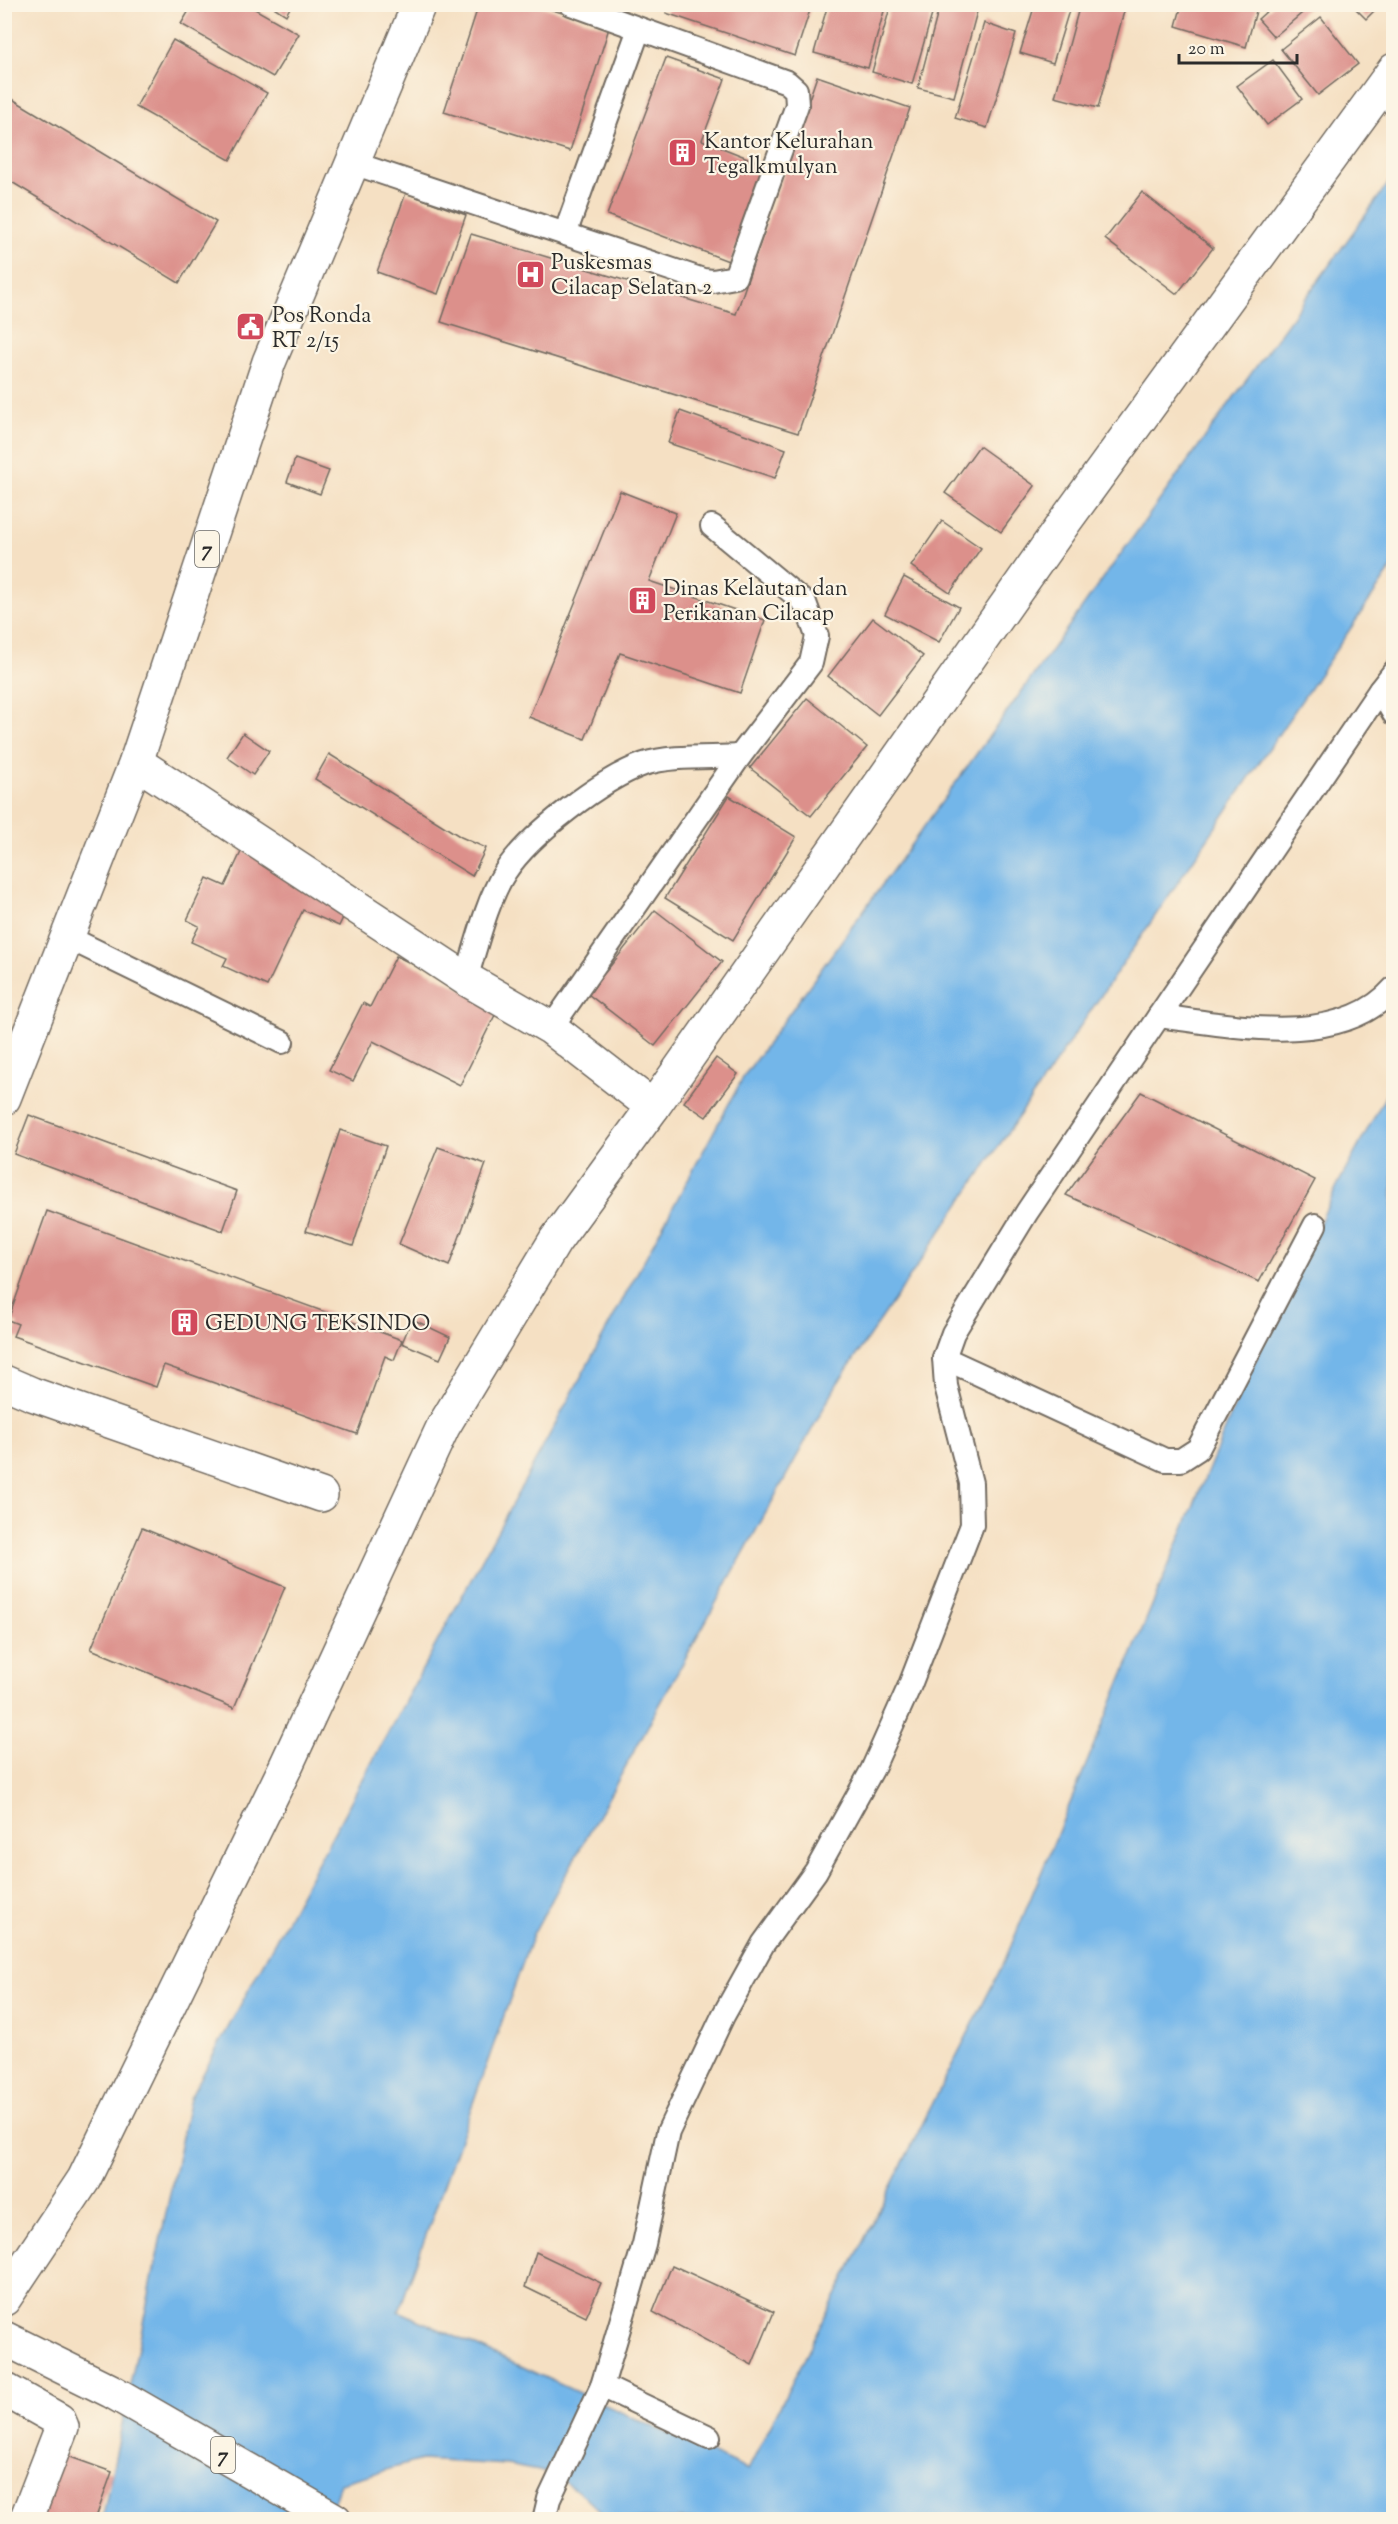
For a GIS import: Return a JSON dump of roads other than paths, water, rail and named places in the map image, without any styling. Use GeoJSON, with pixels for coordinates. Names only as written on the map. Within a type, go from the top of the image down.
{"type":"FeatureCollection","features":[{"type":"Feature","properties":{"kind":"main road","name":"7"},"geometry":{"type":"LineString","coordinates":[[4,1098],[136,762],[269,362],[419,4]]}},
{"type":"Feature","properties":{"kind":"main road"},"geometry":{"type":"LineString","coordinates":[[4,2299],[84,2179],[285,1768],[443,1427],[555,1241],[653,1107],[1066,520],[1394,70]]}},
{"type":"Feature","properties":{"kind":"main road"},"geometry":{"type":"LineString","coordinates":[[136,762],[466,979],[551,1028],[653,1107]]}},
{"type":"Feature","properties":{"kind":"main road"},"geometry":{"type":"LineString","coordinates":[[4,1382],[32,1394],[321,1495]]}},
{"type":"Feature","properties":{"kind":"main road","name":"7"},"geometry":{"type":"LineString","coordinates":[[4,2338],[111,2391],[335,2520]]}},
{"type":"Feature","properties":{"kind":"main road"},"geometry":{"type":"LineString","coordinates":[[4,2389],[59,2420],[62,2427],[26,2520]]}},
{"type":"Feature","properties":{"kind":"lane"},"geometry":{"type":"LineString","coordinates":[[353,163],[703,280],[713,281],[735,277],[789,127],[798,99],[796,90],[787,82],[571,4]]}},
{"type":"Feature","properties":{"kind":"lane"},"geometry":{"type":"LineString","coordinates":[[565,234],[639,29]]}},
{"type":"Feature","properties":{"kind":"lane"},"geometry":{"type":"LineString","coordinates":[[551,1028],[740,756],[811,663],[817,636],[805,603],[712,526]]}},
{"type":"Feature","properties":{"kind":"lane"},"geometry":{"type":"LineString","coordinates":[[1387,681],[1394,714]]}},
{"type":"Feature","properties":{"kind":"lane"},"geometry":{"type":"LineString","coordinates":[[546,2509],[599,2393],[644,2244],[668,2132],[723,2016],[763,1944],[816,1871],[872,1770],[910,1685],[972,1525],[971,1483],[946,1386],[944,1358],[953,1333],[1028,1212],[1387,681]]}},
{"type":"Feature","properties":{"kind":"lane"},"geometry":{"type":"LineString","coordinates":[[466,979],[484,922],[505,872],[555,820],[616,777],[646,764],[740,756]]}},
{"type":"Feature","properties":{"kind":"lane"},"geometry":{"type":"LineString","coordinates":[[67,938],[282,1042]]}},
{"type":"Feature","properties":{"kind":"lane"},"geometry":{"type":"LineString","coordinates":[[1159,1016],[1270,1030],[1322,1025],[1359,1014],[1394,988]]}},
{"type":"Feature","properties":{"kind":"lane"},"geometry":{"type":"LineString","coordinates":[[944,1358],[1165,1460],[1181,1460],[1198,1449],[1315,1225]]}},
{"type":"Feature","properties":{"kind":"lane"},"geometry":{"type":"LineString","coordinates":[[599,2393],[709,2437]]}},
{"type":"Feature","properties":{"kind":"water"},"geometry":{"type":"Polygon","coordinates":[[[1393,177],[1393,566],[837,1384],[533,1934],[399,2311],[748,2470],[1005,1960],[1241,1391],[1337,1186],[1393,1082],[1393,2519],[608,2519],[584,2496],[554,2474],[507,2465],[421,2460],[340,2483],[328,2519],[102,2520],[190,2098],[744,1076],[1393,177]]]}},
{"type":"Feature","properties":{"kind":"place","name":"Kantor Kelurahan Tegalkmulyan"},"geometry":{"type":"Point","coordinates":[683,153]}},
{"type":"Feature","properties":{"kind":"place","name":"Puskesmas Cilacap Selatan 2"},"geometry":{"type":"Point","coordinates":[530,274]}},
{"type":"Feature","properties":{"kind":"place","name":"Pos Ronda RT 2/15"},"geometry":{"type":"Point","coordinates":[251,327]}},
{"type":"Feature","properties":{"kind":"place","name":"Dinas Kelautan dan Perikanan Cilacap"},"geometry":{"type":"Point","coordinates":[642,600]}},
{"type":"Feature","properties":{"kind":"place","name":"GEDUNG TEKSINDO"},"geometry":{"type":"Point","coordinates":[184,1322]}}]}
